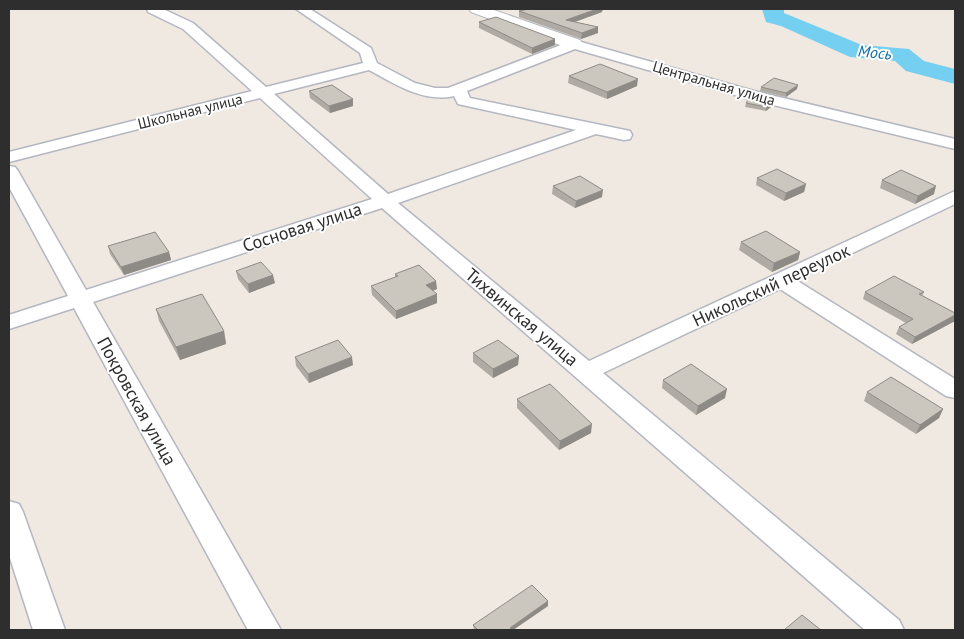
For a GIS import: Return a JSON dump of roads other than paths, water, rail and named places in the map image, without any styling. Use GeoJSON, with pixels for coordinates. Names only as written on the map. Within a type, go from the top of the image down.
{"type":"FeatureCollection","features":[{"type":"Feature","properties":{"kind":"street","name":"Тихвинская улица"},"geometry":{"type":"LineString","coordinates":[[153,9],[188,26],[385,201],[888,630]]}},
{"type":"Feature","properties":{"kind":"street"},"geometry":{"type":"LineString","coordinates":[[302,9],[366,50],[371,65],[410,86],[434,93],[459,89],[574,44]]}},
{"type":"Feature","properties":{"kind":"street","name":"Центральная улица"},"geometry":{"type":"LineString","coordinates":[[477,9],[574,44],[750,95],[955,144]]}},
{"type":"Feature","properties":{"kind":"street","name":"Школьная улица"},"geometry":{"type":"LineString","coordinates":[[9,157],[371,65]]}},
{"type":"Feature","properties":{"kind":"street"},"geometry":{"type":"LineString","coordinates":[[459,89],[464,101],[624,135]]}},
{"type":"Feature","properties":{"kind":"street","name":"Сосновая улица"},"geometry":{"type":"LineString","coordinates":[[9,322],[385,201],[595,129]]}},
{"type":"Feature","properties":{"kind":"street","name":"Покровская улица"},"geometry":{"type":"LineString","coordinates":[[9,171],[265,630]]}},
{"type":"Feature","properties":{"kind":"street","name":"Никольский переулок"},"geometry":{"type":"LineString","coordinates":[[586,372],[955,197]]}},
{"type":"Feature","properties":{"kind":"street"},"geometry":{"type":"LineString","coordinates":[[781,280],[955,390]]}},
{"type":"Feature","properties":{"kind":"street"},"geometry":{"type":"LineString","coordinates":[[9,512],[47,629]]}},
{"type":"Feature","properties":{"kind":"waterway","name":"Мось"},"geometry":{"type":"LineString","coordinates":[[773,9],[774,17],[789,21],[858,52],[901,54],[915,66],[955,77]]}}]}
